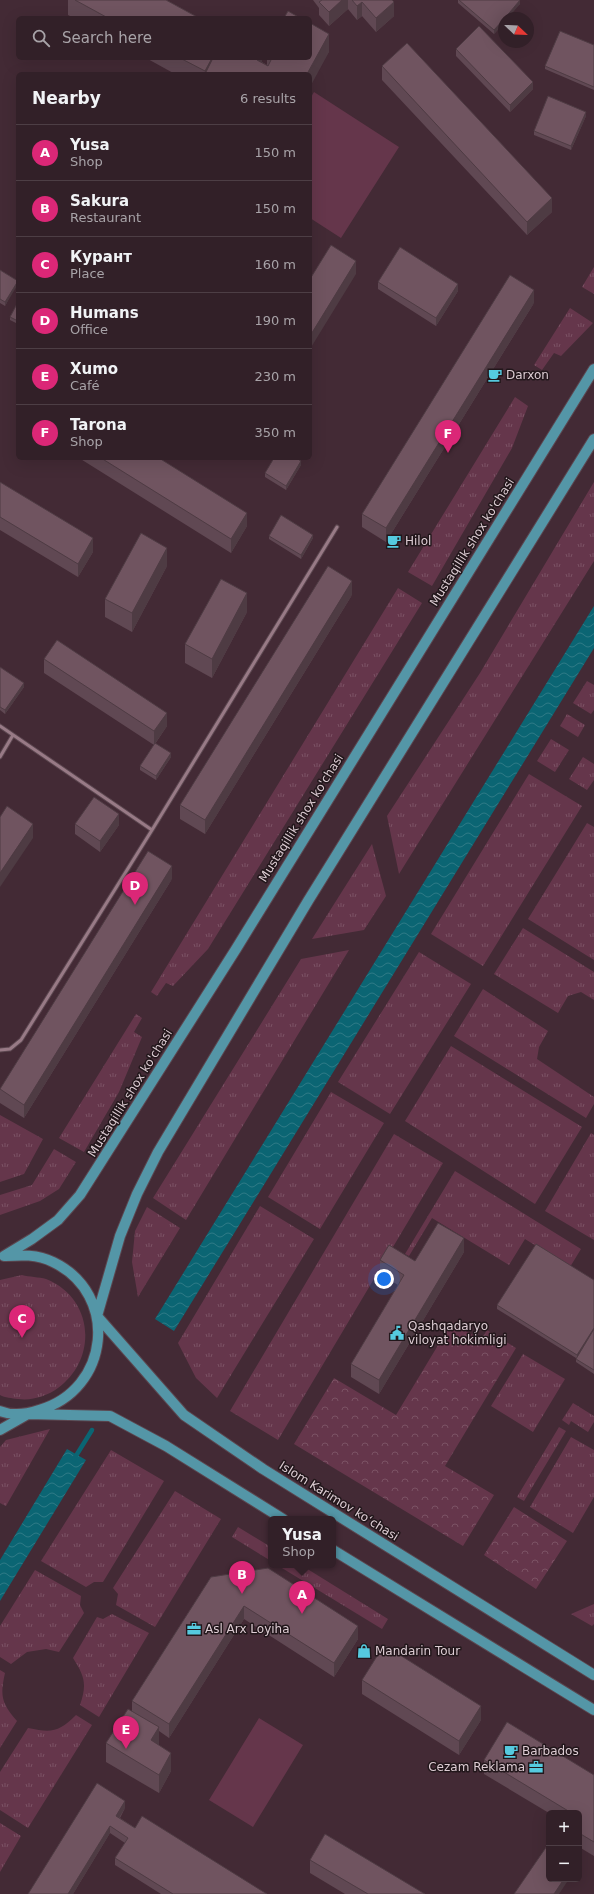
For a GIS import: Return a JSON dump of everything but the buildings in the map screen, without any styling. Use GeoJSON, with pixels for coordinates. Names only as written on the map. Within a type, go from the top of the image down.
{"type":"FeatureCollection","features":[{"type":"Feature","properties":{"kind":"main road","name":"Mustaqillik shox ko'chasi"},"geometry":{"type":"LineString","coordinates":[[2,1257],[32,1239],[58,1220],[80,1195],[240,942],[594,369]]}},
{"type":"Feature","properties":{"kind":"main road"},"geometry":{"type":"LineString","coordinates":[[97,1316],[120,1236],[137,1194],[158,1152],[308,901],[594,438]]}},
{"type":"Feature","properties":{"kind":"main road"},"geometry":{"type":"LineString","coordinates":[[0,1430],[28,1414],[54,1406],[76,1391],[91,1369],[99,1343],[97,1316],[88,1294],[73,1274],[52,1261],[28,1255],[2,1257]]}},
{"type":"Feature","properties":{"kind":"main road","name":"Islom Karimov ko‘chasi"},"geometry":{"type":"LineString","coordinates":[[97,1316],[184,1415],[263,1469],[594,1675]]}},
{"type":"Feature","properties":{"kind":"main road"},"geometry":{"type":"LineString","coordinates":[[0,1411],[28,1414],[110,1416],[166,1446],[278,1516]]}},
{"type":"Feature","properties":{"kind":"main road"},"geometry":{"type":"LineString","coordinates":[[336,1552],[594,1710]]}},
{"type":"Feature","properties":{"kind":"lane"},"geometry":{"type":"LineString","coordinates":[[0,1050],[10,1049],[21,1040],[337,528]]}},
{"type":"Feature","properties":{"kind":"lane"},"geometry":{"type":"LineString","coordinates":[[0,726],[152,830]]}},
{"type":"Feature","properties":{"kind":"lane"},"geometry":{"type":"LineString","coordinates":[[0,757],[13,735]]}},
{"type":"Feature","properties":{"kind":"green space"},"geometry":{"type":"Polygon","coordinates":[[[314,92],[399,147],[341,238],[312,219],[312,96],[314,92]]]}},
{"type":"Feature","properties":{"kind":"green space"},"geometry":{"type":"Polygon","coordinates":[[[594,267],[594,294],[582,287],[594,267]]]}},
{"type":"Feature","properties":{"kind":"green space"},"geometry":{"type":"Polygon","coordinates":[[[570,308],[593,323],[561,356],[554,353],[542,370],[534,365],[570,308]]]}},
{"type":"Feature","properties":{"kind":"green space"},"geometry":{"type":"Polygon","coordinates":[[[515,397],[528,406],[512,448],[432,586],[408,572],[515,397]]]}},
{"type":"Feature","properties":{"kind":"green space"},"geometry":{"type":"Polygon","coordinates":[[[594,482],[594,561],[399,874],[387,816],[480,673],[594,482]]]}},
{"type":"Feature","properties":{"kind":"green space"},"geometry":{"type":"Polygon","coordinates":[[[398,588],[422,603],[208,949],[173,986],[166,983],[157,996],[151,992],[398,588]]]}},
{"type":"Feature","properties":{"kind":"green space"},"geometry":{"type":"Polygon","coordinates":[[[587,681],[594,685],[594,710],[591,714],[573,703],[587,681]]]}},
{"type":"Feature","properties":{"kind":"green space"},"geometry":{"type":"Polygon","coordinates":[[[567,714],[585,725],[578,737],[560,726],[567,714]]]}},
{"type":"Feature","properties":{"kind":"green space"},"geometry":{"type":"Polygon","coordinates":[[[551,739],[569,750],[555,772],[537,761],[551,739]]]}},
{"type":"Feature","properties":{"kind":"green space"},"geometry":{"type":"Polygon","coordinates":[[[583,757],[594,764],[594,780],[587,790],[569,779],[583,757]]]}},
{"type":"Feature","properties":{"kind":"green space"},"geometry":{"type":"Polygon","coordinates":[[[529,774],[582,806],[483,966],[431,934],[529,774]]]}},
{"type":"Feature","properties":{"kind":"green space"},"geometry":{"type":"Polygon","coordinates":[[[587,823],[594,827],[594,960],[528,919],[587,823]]]}},
{"type":"Feature","properties":{"kind":"green space"},"geometry":{"type":"Polygon","coordinates":[[[372,844],[386,896],[364,930],[312,939],[372,844]]]}},
{"type":"Feature","properties":{"kind":"green space"},"geometry":{"type":"Polygon","coordinates":[[[523,928],[594,972],[594,1000],[581,992],[568,996],[558,1013],[494,974],[523,928]]]}},
{"type":"Feature","properties":{"kind":"green space"},"geometry":{"type":"Polygon","coordinates":[[[349,950],[186,1220],[153,1198],[301,959],[349,950]]]}},
{"type":"Feature","properties":{"kind":"green space"},"geometry":{"type":"Polygon","coordinates":[[[419,952],[471,984],[390,1114],[338,1082],[419,952]]]}},
{"type":"Feature","properties":{"kind":"green space"},"geometry":{"type":"Polygon","coordinates":[[[483,989],[548,1031],[539,1047],[537,1059],[594,1097],[594,1104],[586,1118],[454,1036],[483,989]]]}},
{"type":"Feature","properties":{"kind":"green space"},"geometry":{"type":"Polygon","coordinates":[[[136,1014],[142,1018],[134,1032],[142,1037],[119,1092],[84,1152],[59,1138],[136,1014]]]}},
{"type":"Feature","properties":{"kind":"green space"},"geometry":{"type":"Polygon","coordinates":[[[451,1046],[582,1127],[535,1204],[405,1121],[451,1046]]]}},
{"type":"Feature","properties":{"kind":"green space"},"geometry":{"type":"Polygon","coordinates":[[[331,1092],[384,1123],[320,1229],[268,1197],[331,1092]]]}},
{"type":"Feature","properties":{"kind":"green space"},"geometry":{"type":"Polygon","coordinates":[[[0,1115],[43,1139],[24,1174],[0,1182],[0,1115]]]}},
{"type":"Feature","properties":{"kind":"green space"},"geometry":{"type":"Polygon","coordinates":[[[591,1133],[594,1135],[594,1240],[545,1211],[591,1133]]]}},
{"type":"Feature","properties":{"kind":"green space"},"geometry":{"type":"Polygon","coordinates":[[[394,1134],[443,1163],[278,1440],[230,1411],[394,1134]]]}},
{"type":"Feature","properties":{"kind":"green space"},"geometry":{"type":"Polygon","coordinates":[[[54,1149],[76,1162],[59,1189],[40,1201],[0,1215],[0,1195],[32,1185],[54,1149]]]}},
{"type":"Feature","properties":{"kind":"green space"},"geometry":{"type":"Polygon","coordinates":[[[455,1171],[581,1249],[570,1267],[525,1239],[509,1265],[432,1218],[409,1256],[405,1254],[455,1171]]]}},
{"type":"Feature","properties":{"kind":"green space"},"geometry":{"type":"Polygon","coordinates":[[[260,1206],[314,1239],[217,1398],[196,1378],[178,1343],[260,1206]]]}},
{"type":"Feature","properties":{"kind":"green space"},"geometry":{"type":"Polygon","coordinates":[[[147,1207],[180,1228],[138,1297],[132,1262],[135,1231],[147,1207]]]}},
{"type":"Feature","properties":{"kind":"green space"},"geometry":{"type":"Polygon","coordinates":[[[22,1275],[46,1279],[62,1288],[74,1300],[81,1314],[85,1330],[84,1346],[80,1361],[71,1376],[58,1388],[34,1399],[6,1397],[0,1395],[0,1280],[22,1275]]]}},
{"type":"Feature","properties":{"kind":"green space"},"geometry":{"type":"Polygon","coordinates":[[[452,1322],[481,1340],[487,1330],[516,1348],[445,1466],[494,1495],[463,1546],[294,1444],[334,1378],[396,1415],[452,1322]]]}},
{"type":"Feature","properties":{"kind":"green space"},"geometry":{"type":"Polygon","coordinates":[[[523,1354],[565,1379],[533,1432],[491,1406],[523,1354]]]}},
{"type":"Feature","properties":{"kind":"green space"},"geometry":{"type":"Polygon","coordinates":[[[573,1403],[594,1416],[594,1422],[588,1432],[571,1421],[569,1425],[562,1420],[573,1403]]]}},
{"type":"Feature","properties":{"kind":"green space"},"geometry":{"type":"Polygon","coordinates":[[[559,1427],[566,1431],[524,1501],[517,1497],[559,1427]]]}},
{"type":"Feature","properties":{"kind":"green space"},"geometry":{"type":"Polygon","coordinates":[[[50,1429],[6,1506],[0,1503],[0,1447],[6,1440],[50,1429]]]}},
{"type":"Feature","properties":{"kind":"green space"},"geometry":{"type":"Polygon","coordinates":[[[571,1437],[594,1450],[594,1497],[573,1533],[530,1507],[571,1437]]]}},
{"type":"Feature","properties":{"kind":"green space"},"geometry":{"type":"Polygon","coordinates":[[[111,1450],[164,1481],[103,1582],[94,1582],[86,1587],[41,1561],[111,1450]]]}},
{"type":"Feature","properties":{"kind":"green space"},"geometry":{"type":"Polygon","coordinates":[[[175,1491],[221,1519],[155,1627],[116,1605],[118,1594],[113,1588],[175,1491]]]}},
{"type":"Feature","properties":{"kind":"green space"},"geometry":{"type":"Polygon","coordinates":[[[514,1507],[567,1541],[536,1589],[484,1555],[514,1507]]]}},
{"type":"Feature","properties":{"kind":"green space"},"geometry":{"type":"Polygon","coordinates":[[[238,1527],[268,1545],[268,1559],[232,1537],[238,1527]]]}},
{"type":"Feature","properties":{"kind":"green space"},"geometry":{"type":"Polygon","coordinates":[[[282,1568],[306,1568],[388,1619],[382,1629],[282,1568]]]}},
{"type":"Feature","properties":{"kind":"green space"},"geometry":{"type":"Polygon","coordinates":[[[35,1570],[81,1596],[80,1605],[84,1613],[59,1652],[46,1649],[27,1652],[11,1664],[0,1657],[0,1626],[35,1570]]]}},
{"type":"Feature","properties":{"kind":"green space"},"geometry":{"type":"Polygon","coordinates":[[[594,1604],[594,1624],[592,1626],[571,1614],[594,1604]]]}},
{"type":"Feature","properties":{"kind":"green space"},"geometry":{"type":"Polygon","coordinates":[[[112,1614],[149,1633],[99,1717],[80,1705],[84,1691],[84,1681],[73,1658],[97,1617],[103,1619],[112,1614]]]}},
{"type":"Feature","properties":{"kind":"green space"},"geometry":{"type":"Polygon","coordinates":[[[0,1670],[5,1673],[2,1693],[5,1704],[17,1721],[0,1748],[0,1670]]]}},
{"type":"Feature","properties":{"kind":"green space"},"geometry":{"type":"Polygon","coordinates":[[[76,1715],[92,1725],[28,1828],[0,1810],[0,1772],[28,1728],[49,1731],[55,1730],[65,1725],[76,1715]]]}},
{"type":"Feature","properties":{"kind":"green space"},"geometry":{"type":"Polygon","coordinates":[[[259,1718],[303,1745],[253,1827],[209,1800],[259,1718]]]}},
{"type":"Feature","properties":{"kind":"green space"},"geometry":{"type":"Polygon","coordinates":[[[0,1823],[21,1836],[0,1872],[0,1823]]]}},
{"type":"Feature","properties":{"kind":"water"},"geometry":{"type":"Polygon","coordinates":[[[594,606],[594,648],[174,1331],[155,1319],[594,606]]]}},
{"type":"Feature","properties":{"kind":"water"},"geometry":{"type":"Polygon","coordinates":[[[67,1449],[86,1460],[0,1601],[0,1560],[67,1449]]]}},
{"type":"Feature","properties":{"kind":"waterway"},"geometry":{"type":"LineString","coordinates":[[74,1459],[92,1430]]}},
{"type":"Feature","properties":{"kind":"place","name":"Darxon"},"geometry":{"type":"Point","coordinates":[495,375]}},
{"type":"Feature","properties":{"kind":"place","name":"Tarona"},"geometry":{"type":"Point","coordinates":[448,453]}},
{"type":"Feature","properties":{"kind":"place","name":"Hilol"},"geometry":{"type":"Point","coordinates":[394,541]}},
{"type":"Feature","properties":{"kind":"place","name":"Humans"},"geometry":{"type":"Point","coordinates":[135,905]}},
{"type":"Feature","properties":{"kind":"place","name":"Qashqadaryo viloyat hokimligi"},"geometry":{"type":"Point","coordinates":[397,1333]}},
{"type":"Feature","properties":{"kind":"place","name":"Курант"},"geometry":{"type":"Point","coordinates":[22,1338]}},
{"type":"Feature","properties":{"kind":"place","name":"Sakura"},"geometry":{"type":"Point","coordinates":[242,1594]}},
{"type":"Feature","properties":{"kind":"place","name":"Yusa"},"geometry":{"type":"Point","coordinates":[302,1614]}},
{"type":"Feature","properties":{"kind":"place","name":"Asl Arx Loyiha"},"geometry":{"type":"Point","coordinates":[194,1629]}},
{"type":"Feature","properties":{"kind":"place","name":"Mandarin Tour"},"geometry":{"type":"Point","coordinates":[364,1651]}},
{"type":"Feature","properties":{"kind":"place","name":"Xumo"},"geometry":{"type":"Point","coordinates":[126,1749]}},
{"type":"Feature","properties":{"kind":"place","name":"Barbados"},"geometry":{"type":"Point","coordinates":[511,1751]}},
{"type":"Feature","properties":{"kind":"place","name":"Cezam Reklama"},"geometry":{"type":"Point","coordinates":[536,1767]}}]}
